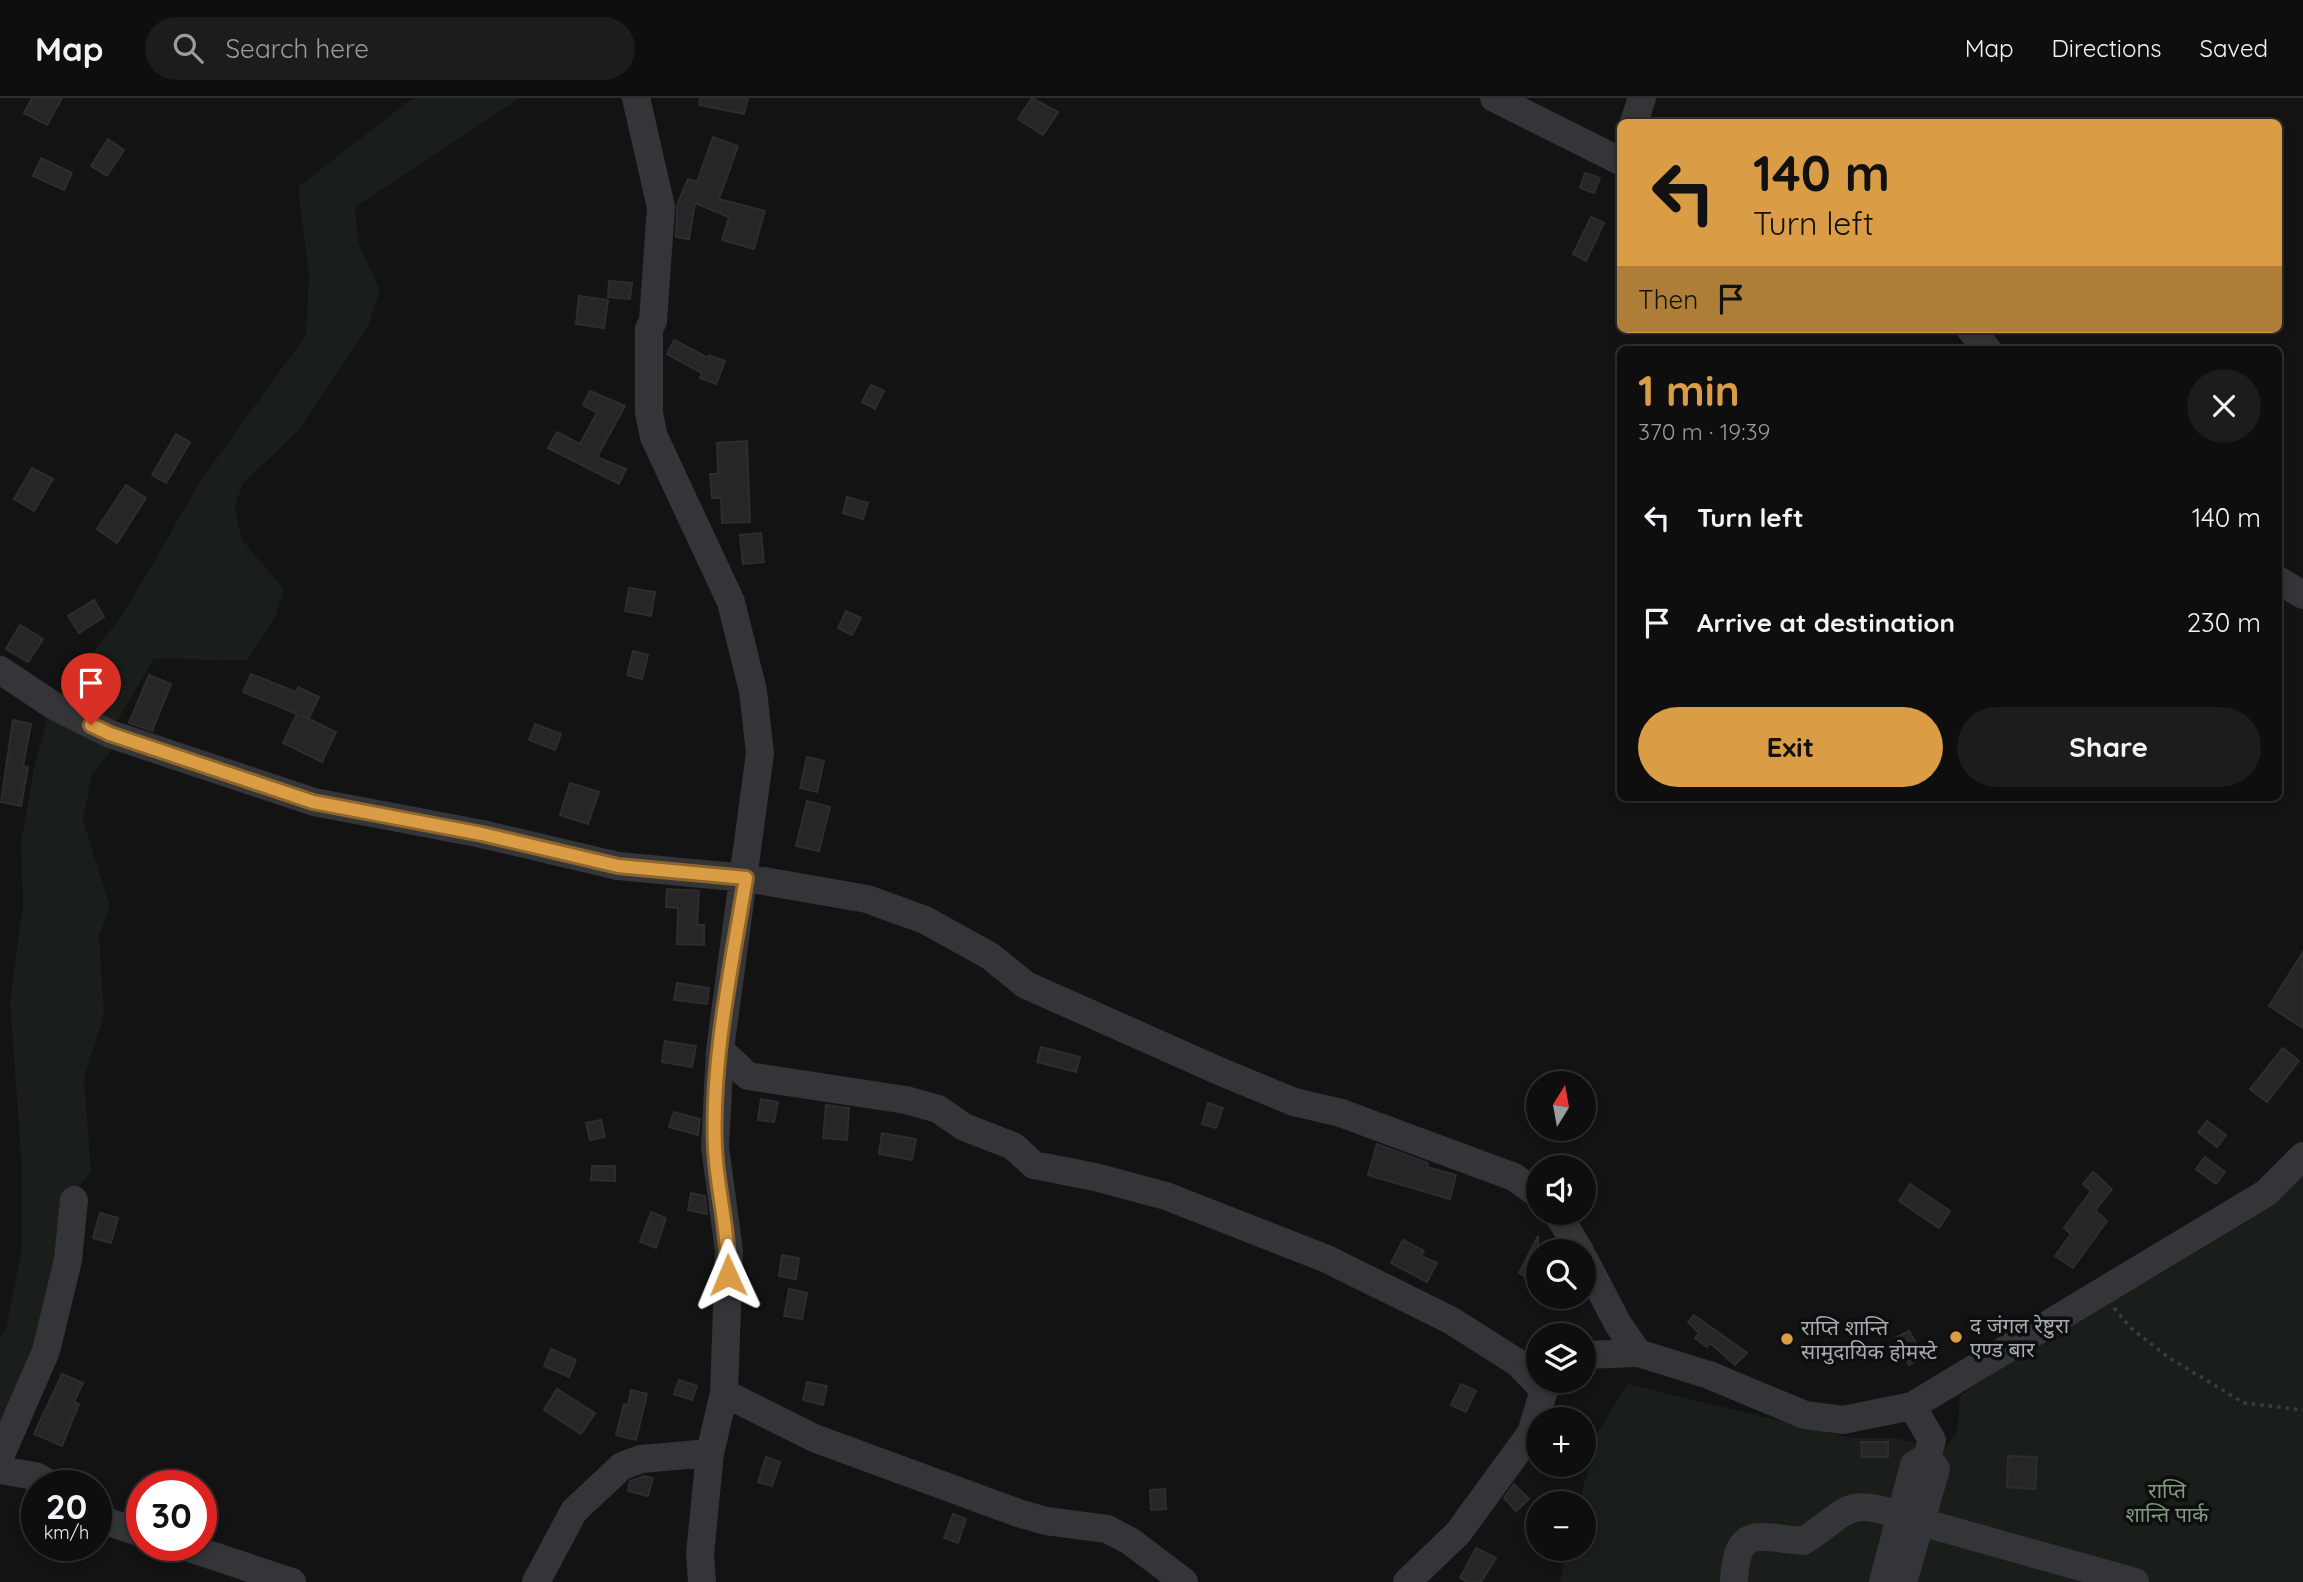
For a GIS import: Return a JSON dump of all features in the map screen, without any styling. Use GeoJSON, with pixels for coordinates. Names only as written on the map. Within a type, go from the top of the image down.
{"type":"FeatureCollection","features":[{"type":"Feature","properties":{"kind":"street"},"geometry":{"type":"LineString","coordinates":[[636,98],[661,207],[653,321],[649,329],[649,413],[654,437],[731,602],[753,691],[760,753],[746,878],[720,1050],[715,1147],[729,1251],[724,1393],[710,1453],[700,1554],[702,1582]]}},
{"type":"Feature","properties":{"kind":"street"},"geometry":{"type":"LineString","coordinates":[[1494,98],[1617,159]]}},
{"type":"Feature","properties":{"kind":"street"},"geometry":{"type":"LineString","coordinates":[[1635,119],[1642,98]]}},
{"type":"Feature","properties":{"kind":"street"},"geometry":{"type":"LineString","coordinates":[[2282,582],[2303,595]]}},
{"type":"Feature","properties":{"kind":"street"},"geometry":{"type":"LineString","coordinates":[[0,670],[54,706],[110,734],[313,802],[482,834],[618,866],[746,878],[867,899],[925,920],[990,956],[1026,985],[1219,1071],[1294,1102],[1341,1113],[1514,1177],[1526,1186]]}},
{"type":"Feature","properties":{"kind":"street"},"geometry":{"type":"LineString","coordinates":[[720,1050],[748,1076],[906,1100],[938,1109],[964,1127],[1013,1146],[1034,1166],[1095,1177],[1166,1196],[1327,1259],[1452,1321],[1526,1369]]}},
{"type":"Feature","properties":{"kind":"street"},"geometry":{"type":"LineString","coordinates":[[1596,1355],[1638,1353],[1709,1375],[1805,1415],[1843,1420],[1912,1406],[2266,1193],[2303,1156]]}},
{"type":"Feature","properties":{"kind":"street"},"geometry":{"type":"LineString","coordinates":[[0,1457],[46,1351],[68,1260],[74,1199]]}},
{"type":"Feature","properties":{"kind":"street"},"geometry":{"type":"LineString","coordinates":[[1596,1280],[1638,1353]]}},
{"type":"Feature","properties":{"kind":"street"},"geometry":{"type":"LineString","coordinates":[[724,1393],[814,1438],[1018,1513],[1046,1521],[1107,1528],[1130,1541],[1184,1582]]}},
{"type":"Feature","properties":{"kind":"street"},"geometry":{"type":"LineString","coordinates":[[1407,1582],[1458,1532],[1531,1433],[1545,1393]]}},
{"type":"Feature","properties":{"kind":"street"},"geometry":{"type":"LineString","coordinates":[[1884,1582],[1936,1469],[1927,1457],[1932,1440],[1912,1406]]}},
{"type":"Feature","properties":{"kind":"street"},"geometry":{"type":"LineString","coordinates":[[536,1582],[574,1511],[622,1465],[641,1459],[710,1453]]}},
{"type":"Feature","properties":{"kind":"street"},"geometry":{"type":"LineString","coordinates":[[0,1470],[21,1474]]}},
{"type":"Feature","properties":{"kind":"street"},"geometry":{"type":"LineString","coordinates":[[1734,1582],[1735,1563],[1742,1543],[1752,1536],[1803,1541],[1846,1509],[1864,1505],[2135,1582]]}},
{"type":"Feature","properties":{"kind":"street"},"geometry":{"type":"LineString","coordinates":[[1903,1582],[1911,1519]]}},
{"type":"Feature","properties":{"kind":"street"},"geometry":{"type":"LineString","coordinates":[[217,1557],[292,1582]]}},
{"type":"Feature","properties":{"kind":"path"},"geometry":{"type":"LineString","coordinates":[[2100,1291],[2132,1329],[2168,1357],[2244,1403],[2303,1410]]}},
{"type":"Feature","properties":{"kind":"green space"},"geometry":{"type":"Polygon","coordinates":[[[413,98],[520,98],[355,207],[358,243],[380,290],[368,326],[300,429],[242,484],[235,508],[242,540],[284,589],[276,615],[247,660],[154,659],[113,728],[59,696],[124,613],[201,480],[306,335],[309,273],[298,187],[413,98]]]}},
{"type":"Feature","properties":{"kind":"green space"},"geometry":{"type":"Polygon","coordinates":[[[48,716],[113,749],[92,774],[83,820],[110,907],[99,936],[104,1014],[84,1078],[91,1172],[69,1198],[41,1348],[0,1441],[0,1337],[6,1329],[22,1249],[22,1170],[10,1001],[23,905],[21,843],[34,768],[48,716]]]}},
{"type":"Feature","properties":{"kind":"green space","name":"राप्ति शान्ति पार्क"},"geometry":{"type":"Polygon","coordinates":[[[2303,1167],[2303,1582],[1560,1582],[1564,1561],[1596,1561],[1596,1491],[1582,1491],[1586,1477],[1596,1477],[1598,1432],[1628,1384],[1851,1438],[1895,1438],[1944,1450],[1957,1432],[1960,1396],[2066,1322],[2303,1167]]]}},
{"type":"Feature","properties":{"kind":"building"},"geometry":{"type":"Polygon","coordinates":[[[32,98],[62,98],[47,125],[24,113],[32,98]]]}},
{"type":"Feature","properties":{"kind":"building"},"geometry":{"type":"Polygon","coordinates":[[[700,98],[748,98],[744,114],[699,105],[700,98]]]}},
{"type":"Feature","properties":{"kind":"building"},"geometry":{"type":"Polygon","coordinates":[[[1032,98],[1058,112],[1043,135],[1018,119],[1032,98]]]}},
{"type":"Feature","properties":{"kind":"building"},"geometry":{"type":"Polygon","coordinates":[[[713,137],[738,146],[719,199],[765,211],[754,249],[722,240],[729,217],[695,203],[689,239],[676,237],[677,205],[688,179],[697,182],[713,137]]]}},
{"type":"Feature","properties":{"kind":"building"},"geometry":{"type":"Polygon","coordinates":[[[108,139],[124,150],[107,176],[91,166],[108,139]]]}},
{"type":"Feature","properties":{"kind":"building"},"geometry":{"type":"Polygon","coordinates":[[[41,158],[72,173],[64,190],[33,176],[41,158]]]}},
{"type":"Feature","properties":{"kind":"building"},"geometry":{"type":"Polygon","coordinates":[[[1585,173],[1600,178],[1594,193],[1580,188],[1585,173]]]}},
{"type":"Feature","properties":{"kind":"building"},"geometry":{"type":"Polygon","coordinates":[[[1591,217],[1604,223],[1586,261],[1573,254],[1591,217]]]}},
{"type":"Feature","properties":{"kind":"building"},"geometry":{"type":"Polygon","coordinates":[[[609,281],[632,283],[630,299],[608,297],[609,281]]]}},
{"type":"Feature","properties":{"kind":"building"},"geometry":{"type":"Polygon","coordinates":[[[579,296],[608,300],[604,328],[576,324],[579,296]]]}},
{"type":"Feature","properties":{"kind":"building"},"geometry":{"type":"Polygon","coordinates":[[[674,340],[708,358],[709,355],[725,361],[716,384],[700,378],[702,373],[667,354],[674,340]]]}},
{"type":"Feature","properties":{"kind":"building"},"geometry":{"type":"Polygon","coordinates":[[[871,385],[884,391],[875,409],[862,402],[871,385]]]}},
{"type":"Feature","properties":{"kind":"building"},"geometry":{"type":"Polygon","coordinates":[[[590,391],[625,406],[597,457],[626,469],[619,484],[548,448],[557,432],[580,444],[597,413],[583,405],[590,391]]]}},
{"type":"Feature","properties":{"kind":"building"},"geometry":{"type":"Polygon","coordinates":[[[176,434],[190,442],[166,483],[152,475],[176,434]]]}},
{"type":"Feature","properties":{"kind":"building"},"geometry":{"type":"Polygon","coordinates":[[[747,441],[750,522],[722,523],[721,498],[712,498],[710,474],[718,474],[717,443],[747,441]]]}},
{"type":"Feature","properties":{"kind":"building"},"geometry":{"type":"Polygon","coordinates":[[[32,468],[53,479],[34,511],[14,499],[32,468]]]}},
{"type":"Feature","properties":{"kind":"building"},"geometry":{"type":"Polygon","coordinates":[[[126,485],[146,498],[117,543],[97,529],[126,485]]]}},
{"type":"Feature","properties":{"kind":"building"},"geometry":{"type":"Polygon","coordinates":[[[847,497],[868,503],[863,519],[843,513],[847,497]]]}},
{"type":"Feature","properties":{"kind":"building"},"geometry":{"type":"Polygon","coordinates":[[[761,533],[764,562],[743,564],[740,535],[761,533]]]}},
{"type":"Feature","properties":{"kind":"building"},"geometry":{"type":"Polygon","coordinates":[[[629,588],[655,592],[651,616],[625,611],[629,588]]]}},
{"type":"Feature","properties":{"kind":"building"},"geometry":{"type":"Polygon","coordinates":[[[94,600],[104,617],[79,633],[68,616],[94,600]]]}},
{"type":"Feature","properties":{"kind":"building"},"geometry":{"type":"Polygon","coordinates":[[[846,611],[861,618],[852,635],[838,628],[846,611]]]}},
{"type":"Feature","properties":{"kind":"building"},"geometry":{"type":"Polygon","coordinates":[[[20,625],[43,639],[28,662],[6,649],[20,625]]]}},
{"type":"Feature","properties":{"kind":"building"},"geometry":{"type":"Polygon","coordinates":[[[633,651],[648,655],[642,679],[627,675],[633,651]]]}},
{"type":"Feature","properties":{"kind":"building"},"geometry":{"type":"Polygon","coordinates":[[[251,674],[296,692],[298,687],[319,697],[309,718],[301,715],[336,732],[322,762],[283,743],[297,714],[243,692],[251,674]]]}},
{"type":"Feature","properties":{"kind":"building"},"geometry":{"type":"Polygon","coordinates":[[[149,675],[171,684],[152,731],[129,723],[149,675]]]}},
{"type":"Feature","properties":{"kind":"building"},"geometry":{"type":"Polygon","coordinates":[[[13,720],[31,724],[23,766],[28,767],[21,806],[1,802],[13,720]]]}},
{"type":"Feature","properties":{"kind":"building"},"geometry":{"type":"Polygon","coordinates":[[[535,724],[561,734],[555,750],[529,740],[535,724]]]}},
{"type":"Feature","properties":{"kind":"building"},"geometry":{"type":"Polygon","coordinates":[[[807,757],[824,761],[817,792],[800,788],[807,757]]]}},
{"type":"Feature","properties":{"kind":"building"},"geometry":{"type":"Polygon","coordinates":[[[570,783],[599,792],[588,824],[560,815],[570,783]]]}},
{"type":"Feature","properties":{"kind":"building"},"geometry":{"type":"Polygon","coordinates":[[[807,801],[830,807],[819,851],[796,846],[807,801]]]}},
{"type":"Feature","properties":{"kind":"building"},"geometry":{"type":"Polygon","coordinates":[[[667,889],[699,891],[697,925],[704,925],[704,945],[677,944],[678,908],[666,907],[667,889]]]}},
{"type":"Feature","properties":{"kind":"building"},"geometry":{"type":"Polygon","coordinates":[[[2303,952],[2303,1028],[2269,1006],[2303,952]]]}},
{"type":"Feature","properties":{"kind":"building"},"geometry":{"type":"Polygon","coordinates":[[[677,983],[709,988],[707,1004],[674,1000],[677,983]]]}},
{"type":"Feature","properties":{"kind":"building"},"geometry":{"type":"Polygon","coordinates":[[[665,1041],[696,1046],[692,1067],[662,1062],[665,1041]]]}},
{"type":"Feature","properties":{"kind":"building"},"geometry":{"type":"Polygon","coordinates":[[[1041,1047],[1080,1057],[1076,1072],[1037,1062],[1041,1047]]]}},
{"type":"Feature","properties":{"kind":"building"},"geometry":{"type":"Polygon","coordinates":[[[2283,1048],[2299,1061],[2267,1102],[2250,1089],[2283,1048]]]}},
{"type":"Feature","properties":{"kind":"building"},"geometry":{"type":"Polygon","coordinates":[[[761,1099],[778,1102],[774,1122],[758,1120],[761,1099]]]}},
{"type":"Feature","properties":{"kind":"building"},"geometry":{"type":"Polygon","coordinates":[[[1208,1103],[1223,1108],[1216,1128],[1202,1124],[1208,1103]]]}},
{"type":"Feature","properties":{"kind":"building"},"geometry":{"type":"Polygon","coordinates":[[[826,1105],[849,1108],[847,1140],[823,1138],[826,1105]]]}},
{"type":"Feature","properties":{"kind":"building"},"geometry":{"type":"Polygon","coordinates":[[[674,1112],[700,1119],[698,1135],[669,1127],[674,1112]]]}},
{"type":"Feature","properties":{"kind":"building"},"geometry":{"type":"Polygon","coordinates":[[[601,1120],[605,1137],[590,1140],[586,1123],[601,1120]]]}},
{"type":"Feature","properties":{"kind":"building"},"geometry":{"type":"Polygon","coordinates":[[[2207,1121],[2226,1135],[2217,1147],[2198,1132],[2207,1121]]]}},
{"type":"Feature","properties":{"kind":"building"},"geometry":{"type":"Polygon","coordinates":[[[882,1133],[916,1139],[912,1160],[879,1154],[882,1133]]]}},
{"type":"Feature","properties":{"kind":"building"},"geometry":{"type":"Polygon","coordinates":[[[1377,1144],[1428,1163],[1427,1167],[1456,1175],[1450,1199],[1368,1175],[1377,1144]]]}},
{"type":"Feature","properties":{"kind":"building"},"geometry":{"type":"Polygon","coordinates":[[[2205,1157],[2225,1172],[2216,1184],[2196,1169],[2205,1157]]]}},
{"type":"Feature","properties":{"kind":"building"},"geometry":{"type":"Polygon","coordinates":[[[592,1166],[615,1166],[615,1181],[591,1180],[592,1166]]]}},
{"type":"Feature","properties":{"kind":"building"},"geometry":{"type":"Polygon","coordinates":[[[2093,1172],[2112,1189],[2095,1210],[2107,1221],[2073,1268],[2055,1256],[2071,1234],[2064,1228],[2091,1191],[2083,1184],[2093,1172]]]}},
{"type":"Feature","properties":{"kind":"building"},"geometry":{"type":"Polygon","coordinates":[[[1910,1184],[1950,1211],[1939,1228],[1899,1201],[1910,1184]]]}},
{"type":"Feature","properties":{"kind":"building"},"geometry":{"type":"Polygon","coordinates":[[[691,1193],[705,1196],[707,1214],[688,1210],[691,1193]]]}},
{"type":"Feature","properties":{"kind":"building"},"geometry":{"type":"Polygon","coordinates":[[[651,1212],[666,1218],[656,1248],[640,1242],[651,1212]]]}},
{"type":"Feature","properties":{"kind":"building"},"geometry":{"type":"Polygon","coordinates":[[[100,1213],[118,1218],[111,1243],[93,1238],[100,1213]]]}},
{"type":"Feature","properties":{"kind":"building"},"geometry":{"type":"Polygon","coordinates":[[[1403,1240],[1424,1251],[1421,1256],[1437,1263],[1427,1282],[1391,1263],[1403,1240]]]}},
{"type":"Feature","properties":{"kind":"building"},"geometry":{"type":"Polygon","coordinates":[[[782,1255],[799,1258],[796,1279],[779,1276],[782,1255]]]}},
{"type":"Feature","properties":{"kind":"building"},"geometry":{"type":"Polygon","coordinates":[[[1526,1259],[1526,1277],[1519,1273],[1526,1259]]]}},
{"type":"Feature","properties":{"kind":"building"},"geometry":{"type":"Polygon","coordinates":[[[789,1289],[807,1293],[802,1319],[784,1316],[789,1289]]]}},
{"type":"Feature","properties":{"kind":"building"},"geometry":{"type":"Polygon","coordinates":[[[1694,1315],[1747,1353],[1735,1365],[1710,1343],[1707,1347],[1695,1338],[1699,1333],[1688,1322],[1694,1315]]]}},
{"type":"Feature","properties":{"kind":"building"},"geometry":{"type":"Polygon","coordinates":[[[1909,1331],[1924,1356],[1909,1365],[1895,1338],[1909,1331]]]}},
{"type":"Feature","properties":{"kind":"building"},"geometry":{"type":"Polygon","coordinates":[[[551,1349],[576,1360],[569,1377],[544,1366],[551,1349]]]}},
{"type":"Feature","properties":{"kind":"building"},"geometry":{"type":"Polygon","coordinates":[[[62,1374],[83,1383],[74,1402],[79,1404],[62,1446],[34,1434],[62,1374]]]}},
{"type":"Feature","properties":{"kind":"building"},"geometry":{"type":"Polygon","coordinates":[[[679,1380],[697,1386],[692,1400],[674,1394],[679,1380]]]}},
{"type":"Feature","properties":{"kind":"building"},"geometry":{"type":"Polygon","coordinates":[[[807,1382],[827,1386],[823,1405],[803,1400],[807,1382]]]}},
{"type":"Feature","properties":{"kind":"building"},"geometry":{"type":"Polygon","coordinates":[[[1461,1384],[1476,1391],[1466,1412],[1451,1405],[1461,1384]]]}},
{"type":"Feature","properties":{"kind":"building"},"geometry":{"type":"Polygon","coordinates":[[[557,1389],[595,1413],[581,1434],[544,1410],[557,1389]]]}},
{"type":"Feature","properties":{"kind":"building"},"geometry":{"type":"Polygon","coordinates":[[[631,1390],[647,1394],[636,1440],[616,1435],[624,1404],[628,1405],[631,1390]]]}},
{"type":"Feature","properties":{"kind":"building"},"geometry":{"type":"Polygon","coordinates":[[[1861,1442],[1888,1442],[1888,1457],[1862,1457],[1861,1442]]]}},
{"type":"Feature","properties":{"kind":"building"},"geometry":{"type":"Polygon","coordinates":[[[2008,1456],[2037,1457],[2035,1489],[2007,1487],[2008,1456]]]}},
{"type":"Feature","properties":{"kind":"building"},"geometry":{"type":"Polygon","coordinates":[[[766,1457],[780,1462],[772,1486],[758,1482],[766,1457]]]}},
{"type":"Feature","properties":{"kind":"building"},"geometry":{"type":"Polygon","coordinates":[[[644,1476],[653,1478],[648,1496],[628,1491],[630,1481],[644,1476]]]}},
{"type":"Feature","properties":{"kind":"building"},"geometry":{"type":"Polygon","coordinates":[[[1514,1484],[1526,1496],[1526,1502],[1516,1511],[1504,1498],[1514,1484]]]}},
{"type":"Feature","properties":{"kind":"building"},"geometry":{"type":"Polygon","coordinates":[[[1165,1489],[1166,1509],[1151,1510],[1150,1490],[1165,1489]]]}},
{"type":"Feature","properties":{"kind":"building"},"geometry":{"type":"Polygon","coordinates":[[[953,1514],[966,1519],[958,1543],[944,1538],[953,1514]]]}},
{"type":"Feature","properties":{"kind":"building"},"geometry":{"type":"Polygon","coordinates":[[[1476,1548],[1496,1558],[1481,1582],[1468,1582],[1460,1578],[1476,1548]]]}},
{"type":"Feature","properties":{"kind":"place","name":"द जंगल रेष्टुरा एण्ड बार"},"geometry":{"type":"Point","coordinates":[1956,1337]}},
{"type":"Feature","properties":{"kind":"place","name":"राप्ति शान्ति सामुदायिक होमस्टे"},"geometry":{"type":"Point","coordinates":[1787,1339]}},
{"type":"Feature","properties":{"kind":"route"},"geometry":{"type":"LineString","coordinates":[[91,725],[110,734],[313,802],[482,834],[618,866],[746,878],[720,1050],[715,1147],[729,1251],[728,1275]]}}]}
